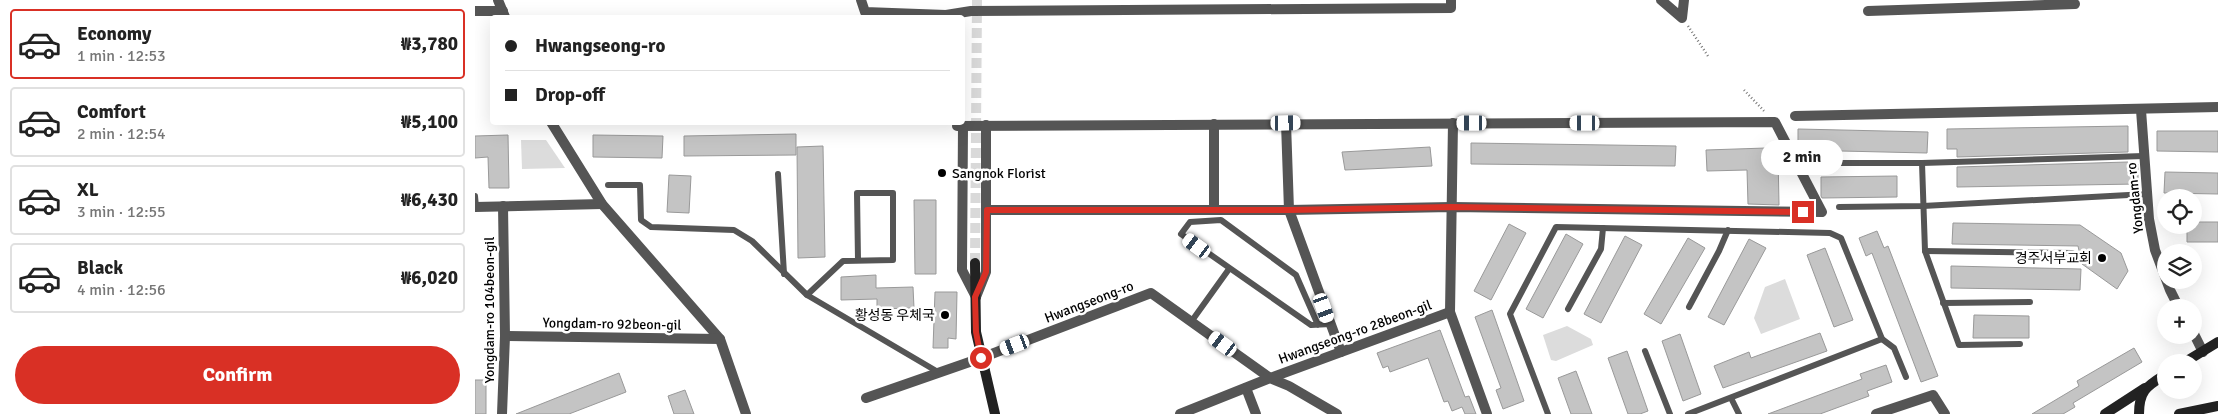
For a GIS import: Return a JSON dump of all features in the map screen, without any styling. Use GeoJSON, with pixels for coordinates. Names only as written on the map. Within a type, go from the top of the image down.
{"type":"FeatureCollection","features":[{"type":"Feature","properties":{"kind":"street"},"geometry":{"type":"LineString","coordinates":[[861,0],[865,12],[946,15],[971,11],[1451,4]]}},
{"type":"Feature","properties":{"kind":"street"},"geometry":{"type":"LineString","coordinates":[[1661,0],[1682,18]]}},
{"type":"Feature","properties":{"kind":"street"},"geometry":{"type":"LineString","coordinates":[[1682,18],[1685,0]]}},
{"type":"Feature","properties":{"kind":"street"},"geometry":{"type":"LineString","coordinates":[[1868,10],[1917,4],[2075,4]]}},
{"type":"Feature","properties":{"kind":"street"},"geometry":{"type":"LineString","coordinates":[[475,11],[502,5]]}},
{"type":"Feature","properties":{"kind":"street"},"geometry":{"type":"LineString","coordinates":[[1795,116],[2218,107]]}},
{"type":"Feature","properties":{"kind":"street","name":"Yongdam-ro"},"geometry":{"type":"LineString","coordinates":[[2141,110],[2147,194],[2155,250],[2174,299]]}},
{"type":"Feature","properties":{"kind":"street"},"geometry":{"type":"LineString","coordinates":[[975,297],[962,270],[960,126],[1775,122],[1822,212],[1451,207],[1289,210],[987,210]]}},
{"type":"Feature","properties":{"kind":"street"},"geometry":{"type":"LineString","coordinates":[[1286,123],[1289,210],[1341,352]]}},
{"type":"Feature","properties":{"kind":"street"},"geometry":{"type":"LineString","coordinates":[[1453,123],[1449,312],[1487,414]]}},
{"type":"Feature","properties":{"kind":"street"},"geometry":{"type":"LineString","coordinates":[[1213,124],[1214,210]]}},
{"type":"Feature","properties":{"kind":"street","name":"Yongdam-ro 92beon-gil"},"geometry":{"type":"LineString","coordinates":[[553,125],[602,204],[720,338],[746,414]]}},
{"type":"Feature","properties":{"kind":"street"},"geometry":{"type":"LineString","coordinates":[[975,297],[986,272],[986,126]]}},
{"type":"Feature","properties":{"kind":"street"},"geometry":{"type":"LineString","coordinates":[[476,207],[602,204]]}},
{"type":"Feature","properties":{"kind":"street","name":"Yongdam-ro 104beon-gil"},"geometry":{"type":"LineString","coordinates":[[502,414],[505,336],[503,206]]}},
{"type":"Feature","properties":{"kind":"street"},"geometry":{"type":"LineString","coordinates":[[975,263],[976,332],[995,414]]}},
{"type":"Feature","properties":{"kind":"street","name":"Hwangseong-ro 28beon-gil"},"geometry":{"type":"LineString","coordinates":[[1151,293],[1269,378]]}},
{"type":"Feature","properties":{"kind":"street","name":"Hwangseong-ro"},"geometry":{"type":"LineString","coordinates":[[867,398],[981,358],[1151,293]]}},
{"type":"Feature","properties":{"kind":"street","name":"Hwangseong-ro 28beon-gil"},"geometry":{"type":"LineString","coordinates":[[1180,414],[1269,378],[1449,312]]}},
{"type":"Feature","properties":{"kind":"street","name":"Yongdam-ro 92beon-gil"},"geometry":{"type":"LineString","coordinates":[[505,336],[720,338]]}},
{"type":"Feature","properties":{"kind":"street"},"geometry":{"type":"LineString","coordinates":[[2199,354],[2218,342]]}},
{"type":"Feature","properties":{"kind":"street"},"geometry":{"type":"LineString","coordinates":[[2199,344],[2203,352]]}},
{"type":"Feature","properties":{"kind":"street"},"geometry":{"type":"LineString","coordinates":[[1269,378],[1289,386],[1337,414]]}},
{"type":"Feature","properties":{"kind":"street"},"geometry":{"type":"LineString","coordinates":[[2105,414],[2157,380]]}},
{"type":"Feature","properties":{"kind":"street"},"geometry":{"type":"LineString","coordinates":[[1246,388],[1256,414]]}},
{"type":"Feature","properties":{"kind":"street"},"geometry":{"type":"LineString","coordinates":[[2139,414],[2141,393],[2146,388]]}},
{"type":"Feature","properties":{"kind":"street"},"geometry":{"type":"LineString","coordinates":[[1876,414],[1933,395],[1945,414]]}},
{"type":"Feature","properties":{"kind":"street"},"geometry":{"type":"LineString","coordinates":[[2179,414],[2218,406]]}},
{"type":"Feature","properties":{"kind":"lane"},"geometry":{"type":"LineString","coordinates":[[1832,163],[1922,163],[2144,156]]}},
{"type":"Feature","properties":{"kind":"lane"},"geometry":{"type":"LineString","coordinates":[[1922,163],[1925,251],[1959,345],[2021,344]]}},
{"type":"Feature","properties":{"kind":"lane"},"geometry":{"type":"LineString","coordinates":[[778,174],[784,274]]}},
{"type":"Feature","properties":{"kind":"lane"},"geometry":{"type":"LineString","coordinates":[[608,185],[640,184],[641,220],[651,227],[734,230],[752,241],[807,296],[937,372]]}},
{"type":"Feature","properties":{"kind":"lane"},"geometry":{"type":"LineString","coordinates":[[807,296],[843,261],[893,260],[893,192],[857,193],[859,260]]}},
{"type":"Feature","properties":{"kind":"lane"},"geometry":{"type":"LineString","coordinates":[[1839,207],[1923,206],[2147,194]]}},
{"type":"Feature","properties":{"kind":"lane"},"geometry":{"type":"LineString","coordinates":[[475,196],[476,207]]}},
{"type":"Feature","properties":{"kind":"lane"},"geometry":{"type":"LineString","coordinates":[[1318,325],[1296,275],[1221,220],[1190,222],[1181,234],[1311,326],[1330,324]]}},
{"type":"Feature","properties":{"kind":"lane"},"geometry":{"type":"LineString","coordinates":[[1548,414],[1511,314],[1556,227],[1830,232],[1841,238],[1883,339],[1894,348],[1906,377]]}},
{"type":"Feature","properties":{"kind":"lane"},"geometry":{"type":"LineString","coordinates":[[1569,309],[1601,249],[1603,228]]}},
{"type":"Feature","properties":{"kind":"lane"},"geometry":{"type":"LineString","coordinates":[[1689,307],[1719,252],[1728,230]]}},
{"type":"Feature","properties":{"kind":"lane"},"geometry":{"type":"LineString","coordinates":[[1925,251],[2073,252]]}},
{"type":"Feature","properties":{"kind":"lane"},"geometry":{"type":"LineString","coordinates":[[1191,322],[1229,269]]}},
{"type":"Feature","properties":{"kind":"lane"},"geometry":{"type":"LineString","coordinates":[[1943,303],[2030,302]]}},
{"type":"Feature","properties":{"kind":"lane"},"geometry":{"type":"LineString","coordinates":[[1688,414],[1883,339]]}},
{"type":"Feature","properties":{"kind":"lane"},"geometry":{"type":"LineString","coordinates":[[1645,351],[1671,414]]}},
{"type":"Feature","properties":{"kind":"lane"},"geometry":{"type":"LineString","coordinates":[[1731,398],[1739,414]]}},
{"type":"Feature","properties":{"kind":"path"},"geometry":{"type":"LineString","coordinates":[[1682,18],[1708,56]]}},
{"type":"Feature","properties":{"kind":"path"},"geometry":{"type":"LineString","coordinates":[[1744,90],[1775,122]]}},
{"type":"Feature","properties":{"kind":"shaded area"},"geometry":{"type":"Polygon","coordinates":[[[521,140],[546,140],[565,168],[522,169],[521,140]]]}},
{"type":"Feature","properties":{"kind":"shaded area"},"geometry":{"type":"Polygon","coordinates":[[[1785,279],[1800,319],[1761,334],[1754,318],[1765,287],[1785,279]]]}},
{"type":"Feature","properties":{"kind":"shaded area"},"geometry":{"type":"Polygon","coordinates":[[[1567,326],[1591,339],[1593,345],[1556,361],[1551,360],[1543,335],[1567,326]]]}},
{"type":"Feature","properties":{"kind":"building"},"geometry":{"type":"Polygon","coordinates":[[[2128,126],[2128,152],[1957,157],[1957,149],[1947,149],[1947,129],[2128,126]]]}},
{"type":"Feature","properties":{"kind":"building"},"geometry":{"type":"Polygon","coordinates":[[[1798,129],[1928,132],[1927,153],[1798,150],[1798,129]]]}},
{"type":"Feature","properties":{"kind":"building"},"geometry":{"type":"Polygon","coordinates":[[[2157,131],[2218,131],[2218,152],[2157,151],[2157,131]]]}},
{"type":"Feature","properties":{"kind":"building"},"geometry":{"type":"Polygon","coordinates":[[[796,134],[796,155],[684,156],[684,136],[796,134]]]}},
{"type":"Feature","properties":{"kind":"building"},"geometry":{"type":"Polygon","coordinates":[[[508,135],[509,188],[489,188],[488,157],[475,158],[475,136],[508,135]]]}},
{"type":"Feature","properties":{"kind":"building"},"geometry":{"type":"Polygon","coordinates":[[[593,135],[663,136],[662,158],[593,157],[593,135]]]}},
{"type":"Feature","properties":{"kind":"building"},"geometry":{"type":"Polygon","coordinates":[[[1471,143],[1676,146],[1675,166],[1471,164],[1471,143]]]}},
{"type":"Feature","properties":{"kind":"building"},"geometry":{"type":"Polygon","coordinates":[[[823,146],[825,257],[798,258],[797,147],[823,146]]]}},
{"type":"Feature","properties":{"kind":"building"},"geometry":{"type":"Polygon","coordinates":[[[1430,147],[1432,166],[1345,170],[1342,152],[1430,147]]]}},
{"type":"Feature","properties":{"kind":"building"},"geometry":{"type":"Polygon","coordinates":[[[1766,148],[1766,154],[1778,154],[1779,205],[1748,204],[1747,170],[1707,171],[1706,150],[1766,148]]]}},
{"type":"Feature","properties":{"kind":"building"},"geometry":{"type":"Polygon","coordinates":[[[2128,162],[2128,164],[2138,164],[2138,184],[1957,187],[1957,167],[2128,162]]]}},
{"type":"Feature","properties":{"kind":"building"},"geometry":{"type":"Polygon","coordinates":[[[2165,172],[2218,173],[2218,194],[2202,194],[2202,189],[2164,189],[2165,172]]]}},
{"type":"Feature","properties":{"kind":"building"},"geometry":{"type":"Polygon","coordinates":[[[669,175],[691,176],[689,213],[667,212],[669,175]]]}},
{"type":"Feature","properties":{"kind":"building"},"geometry":{"type":"Polygon","coordinates":[[[1897,176],[1897,197],[1822,198],[1821,196],[1821,177],[1897,176]]]}},
{"type":"Feature","properties":{"kind":"building"},"geometry":{"type":"Polygon","coordinates":[[[914,200],[936,200],[936,274],[915,274],[914,200]]]}},
{"type":"Feature","properties":{"kind":"building"},"geometry":{"type":"Polygon","coordinates":[[[2202,222],[2218,222],[2218,242],[2187,242],[2187,234],[2202,234],[2202,222]]]}},
{"type":"Feature","properties":{"kind":"building"},"geometry":{"type":"Polygon","coordinates":[[[1953,223],[2080,225],[2121,253],[2128,271],[2117,289],[2082,264],[2078,246],[1952,244],[1953,223]]]}},
{"type":"Feature","properties":{"kind":"building"},"geometry":{"type":"Polygon","coordinates":[[[1509,224],[1526,233],[1491,300],[1474,291],[1509,224]]]}},
{"type":"Feature","properties":{"kind":"building"},"geometry":{"type":"Polygon","coordinates":[[[1877,231],[1884,248],[1888,246],[1938,376],[1921,382],[1872,253],[1866,256],[1859,238],[1877,231]]]}},
{"type":"Feature","properties":{"kind":"building"},"geometry":{"type":"Polygon","coordinates":[[[1566,234],[1583,244],[1543,318],[1526,309],[1566,234]]]}},
{"type":"Feature","properties":{"kind":"building"},"geometry":{"type":"Polygon","coordinates":[[[1625,236],[1642,245],[1601,323],[1584,314],[1625,236]]]}},
{"type":"Feature","properties":{"kind":"building"},"geometry":{"type":"Polygon","coordinates":[[[1688,238],[1705,248],[1661,324],[1644,314],[1688,238]]]}},
{"type":"Feature","properties":{"kind":"building"},"geometry":{"type":"Polygon","coordinates":[[[1749,239],[1766,248],[1724,325],[1708,317],[1749,239]]]}},
{"type":"Feature","properties":{"kind":"building"},"geometry":{"type":"Polygon","coordinates":[[[1825,248],[1853,320],[1834,327],[1807,255],[1825,248]]]}},
{"type":"Feature","properties":{"kind":"building"},"geometry":{"type":"Polygon","coordinates":[[[1951,266],[2081,269],[2080,290],[1951,288],[1951,266]]]}},
{"type":"Feature","properties":{"kind":"building"},"geometry":{"type":"Polygon","coordinates":[[[876,275],[876,288],[913,287],[914,308],[877,309],[877,299],[841,300],[841,277],[876,275]]]}},
{"type":"Feature","properties":{"kind":"building","name":"황성동 우체국"},"geometry":{"type":"Polygon","coordinates":[[[935,292],[957,292],[956,339],[948,338],[948,348],[933,348],[935,292]]]}},
{"type":"Feature","properties":{"kind":"building"},"geometry":{"type":"Polygon","coordinates":[[[1492,310],[1524,401],[1503,409],[1496,390],[1501,388],[1475,317],[1492,310]]]}},
{"type":"Feature","properties":{"kind":"building"},"geometry":{"type":"Polygon","coordinates":[[[1974,315],[2029,316],[2029,338],[1973,338],[1974,315]]]}},
{"type":"Feature","properties":{"kind":"building"},"geometry":{"type":"Polygon","coordinates":[[[1440,330],[1465,397],[1469,396],[1476,414],[1465,414],[1462,407],[1452,411],[1448,401],[1444,402],[1428,358],[1390,372],[1388,366],[1383,368],[1377,353],[1440,330]]]}},
{"type":"Feature","properties":{"kind":"building"},"geometry":{"type":"Polygon","coordinates":[[[1820,333],[1827,351],[1723,388],[1714,366],[1749,352],[1751,358],[1820,333]]]}},
{"type":"Feature","properties":{"kind":"building"},"geometry":{"type":"Polygon","coordinates":[[[1680,334],[1701,394],[1683,401],[1662,341],[1680,334]]]}},
{"type":"Feature","properties":{"kind":"building"},"geometry":{"type":"Polygon","coordinates":[[[2134,348],[2142,362],[2073,403],[2075,407],[2063,414],[2032,414],[2079,386],[2077,381],[2134,348]]]}},
{"type":"Feature","properties":{"kind":"building"},"geometry":{"type":"Polygon","coordinates":[[[1627,351],[1648,411],[1640,414],[1628,414],[1608,358],[1627,351]]]}},
{"type":"Feature","properties":{"kind":"building"},"geometry":{"type":"Polygon","coordinates":[[[1886,365],[1892,382],[1867,391],[1869,396],[1820,414],[1768,414],[1862,379],[1860,374],[1886,365]]]}},
{"type":"Feature","properties":{"kind":"building"},"geometry":{"type":"Polygon","coordinates":[[[1576,371],[1592,414],[1571,414],[1558,378],[1576,371]]]}},
{"type":"Feature","properties":{"kind":"building"},"geometry":{"type":"Polygon","coordinates":[[[619,373],[626,392],[569,414],[516,414],[619,373]]]}},
{"type":"Feature","properties":{"kind":"building"},"geometry":{"type":"Polygon","coordinates":[[[475,380],[486,380],[486,414],[475,414],[475,380]]]}},
{"type":"Feature","properties":{"kind":"building"},"geometry":{"type":"Polygon","coordinates":[[[685,390],[694,414],[674,414],[668,396],[685,390]]]}},
{"type":"Feature","properties":{"kind":"tunnel"},"geometry":{"type":"LineString","coordinates":[[975,263],[977,0]]}},
{"type":"Feature","properties":{"kind":"place","name":"Sangnok Florist"},"geometry":{"type":"Point","coordinates":[942,173]}},
{"type":"Feature","properties":{"kind":"place","name":"경주서부교회"},"geometry":{"type":"Point","coordinates":[2102,258]}},
{"type":"Feature","properties":{"kind":"place","name":"황성동 우체국"},"geometry":{"type":"Point","coordinates":[945,315]}},
{"type":"Feature","properties":{"kind":"route"},"geometry":{"type":"LineString","coordinates":[[981,358],[976,332],[975,297],[986,272],[987,210],[1289,210],[1451,207],[1803,212]]}}]}
